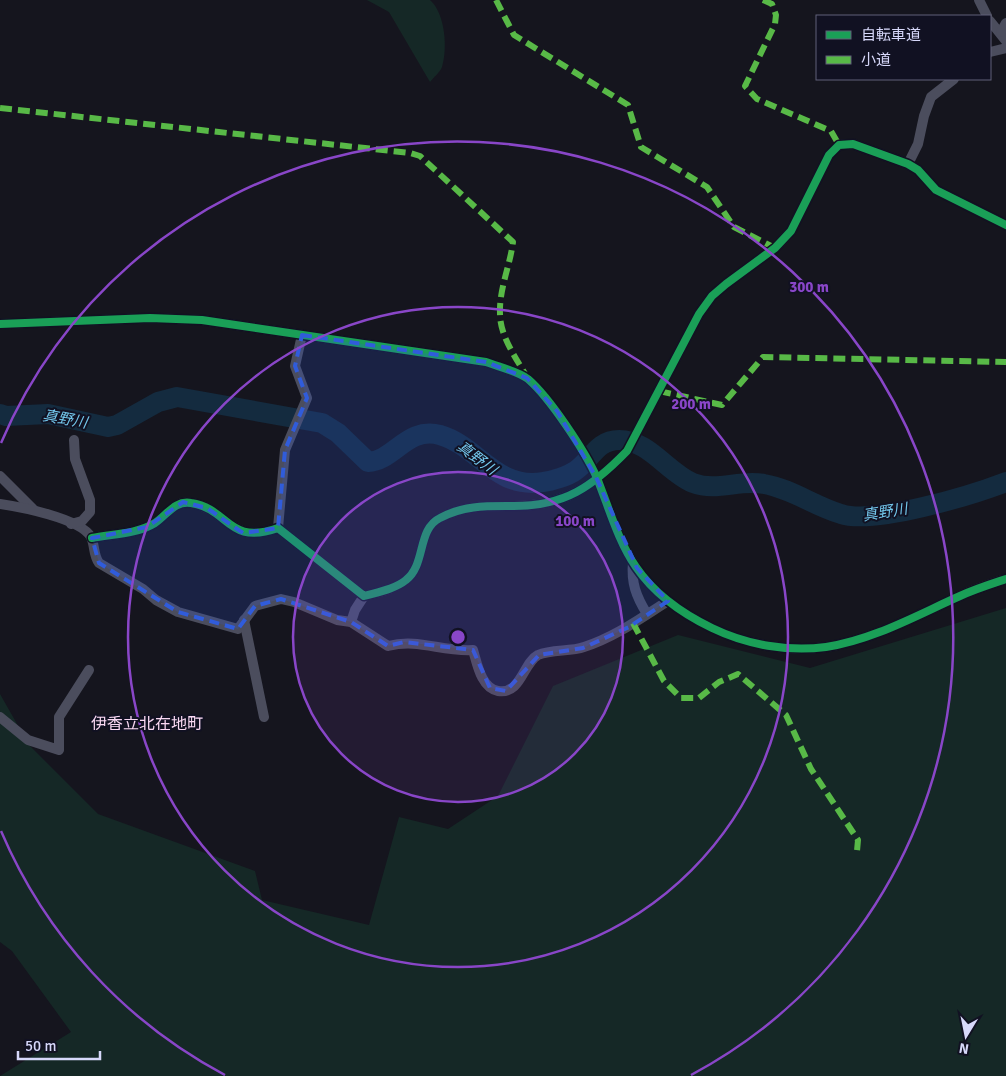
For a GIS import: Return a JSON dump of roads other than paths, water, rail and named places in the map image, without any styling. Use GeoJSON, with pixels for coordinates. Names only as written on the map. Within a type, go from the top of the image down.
{"type":"FeatureCollection","features":[{"type":"Feature","properties":{"kind":"street"},"geometry":{"type":"LineString","coordinates":[[979,0],[986,15]]}},
{"type":"Feature","properties":{"kind":"street"},"geometry":{"type":"LineString","coordinates":[[991,22],[1004,32]]}},
{"type":"Feature","properties":{"kind":"street"},"geometry":{"type":"LineString","coordinates":[[991,52],[1006,48]]}},
{"type":"Feature","properties":{"kind":"street"},"geometry":{"type":"LineString","coordinates":[[908,164],[918,144],[924,116],[931,97],[953,80]]}},
{"type":"Feature","properties":{"kind":"street"},"geometry":{"type":"LineString","coordinates":[[351,622],[355,610],[364,596],[392,588],[407,580],[416,566],[428,531],[440,517],[472,506],[533,505],[556,502],[573,495],[610,468],[627,451],[699,314],[712,296],[775,248],[791,230],[829,155],[839,145],[853,144],[908,164],[918,170],[936,190],[1006,225]]}},
{"type":"Feature","properties":{"kind":"street"},"geometry":{"type":"LineString","coordinates":[[0,324],[150,318],[202,320],[486,362],[527,378],[557,411],[596,477],[601,493],[633,562],[668,601],[695,620],[731,637],[759,644],[788,647],[825,647],[855,640],[1006,578]]}},
{"type":"Feature","properties":{"kind":"street"},"geometry":{"type":"LineString","coordinates":[[278,528],[285,450],[307,398],[295,366],[302,335]]}},
{"type":"Feature","properties":{"kind":"street"},"geometry":{"type":"LineString","coordinates":[[72,524],[82,520],[90,512],[90,500],[75,459],[74,440]]}},
{"type":"Feature","properties":{"kind":"street"},"geometry":{"type":"LineString","coordinates":[[0,476],[33,509]]}},
{"type":"Feature","properties":{"kind":"street"},"geometry":{"type":"LineString","coordinates":[[0,504],[33,509],[72,524],[92,538],[133,532],[147,527],[183,502],[207,508],[243,533],[254,534],[278,528]]}},
{"type":"Feature","properties":{"kind":"street"},"geometry":{"type":"LineString","coordinates":[[278,528],[364,596]]}},
{"type":"Feature","properties":{"kind":"street"},"geometry":{"type":"LineString","coordinates":[[92,538],[95,556],[99,563],[178,612],[238,629],[255,606],[281,599],[294,602],[337,620],[351,622],[388,646],[404,642],[444,649],[472,650],[484,680],[490,688],[497,691],[506,691],[524,674],[531,661],[538,655],[583,648],[629,627],[668,601]]}},
{"type":"Feature","properties":{"kind":"street"},"geometry":{"type":"LineString","coordinates":[[633,562],[631,579],[635,594],[647,614]]}},
{"type":"Feature","properties":{"kind":"street"},"geometry":{"type":"LineString","coordinates":[[244,620],[264,717]]}},
{"type":"Feature","properties":{"kind":"street"},"geometry":{"type":"LineString","coordinates":[[0,717],[28,740],[59,750],[59,717],[89,670]]}},
{"type":"Feature","properties":{"kind":"waterway","name":"真野川"},"geometry":{"type":"LineString","coordinates":[[0,414],[6,416],[48,414],[108,427],[117,425],[158,402],[177,397],[322,423],[338,433],[368,462],[386,456],[418,435],[440,435],[466,448],[500,474],[512,480],[527,483],[547,481],[568,475],[581,467],[605,443],[619,440],[630,441],[640,445],[675,472],[693,483],[711,486],[746,483],[774,486],[831,511],[856,516],[899,512],[923,507],[1006,482]]}},
{"type":"Feature","properties":{"kind":"district","name":"伊香立北在地町"},"geometry":{"type":"Point","coordinates":[147,724]}}]}
